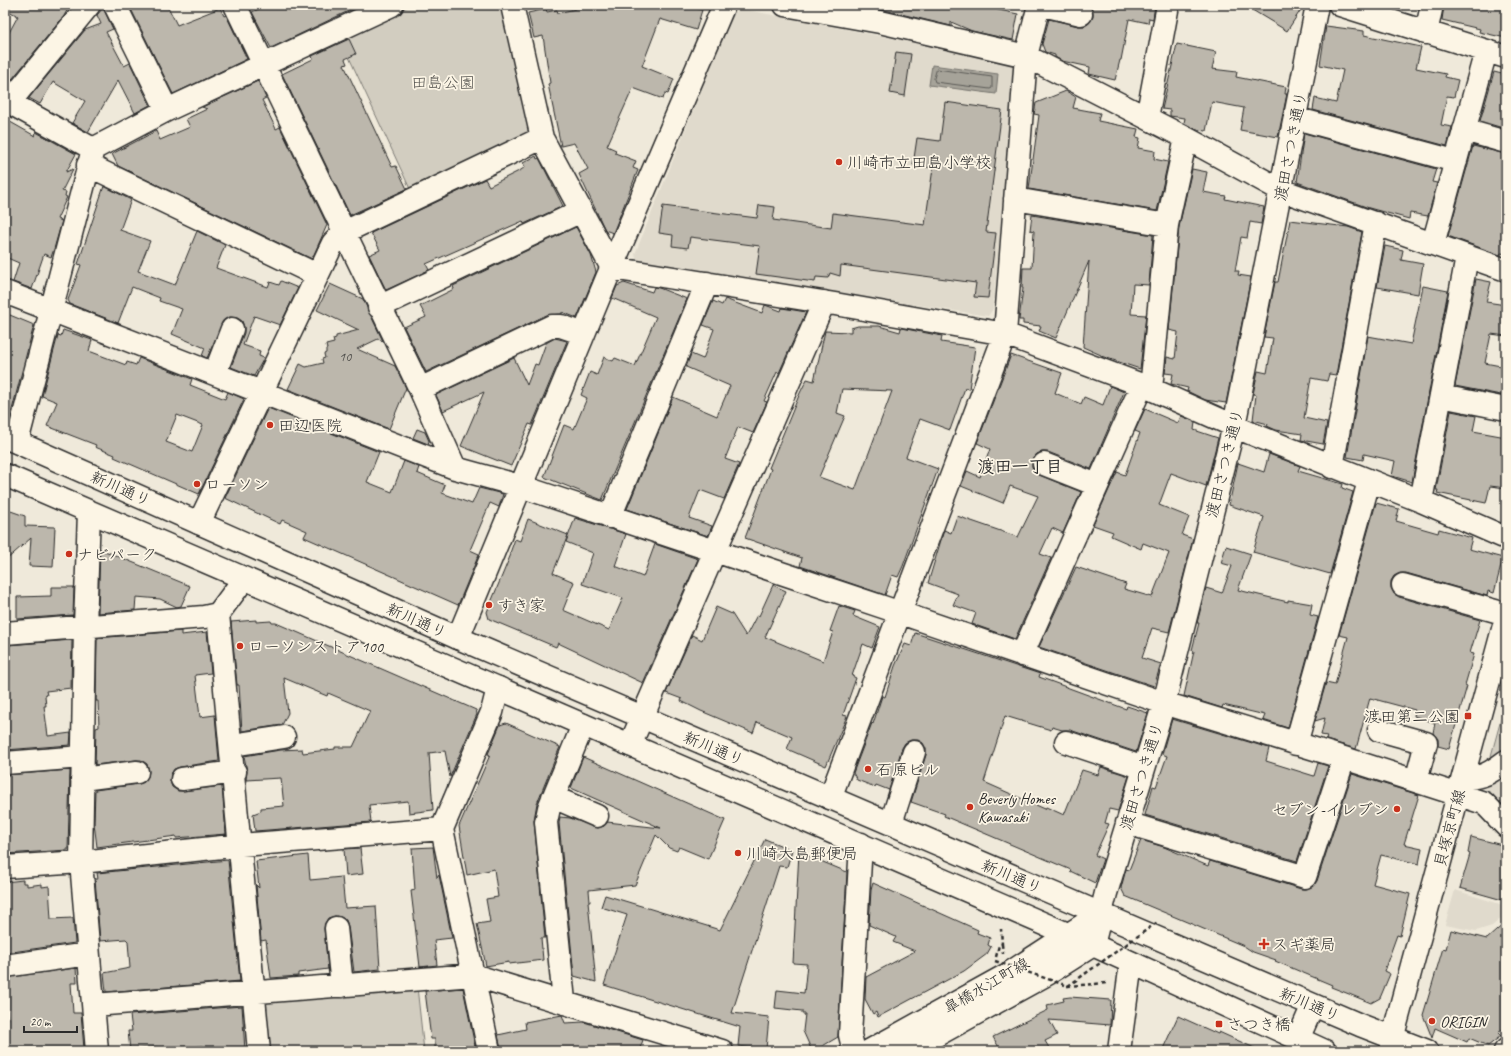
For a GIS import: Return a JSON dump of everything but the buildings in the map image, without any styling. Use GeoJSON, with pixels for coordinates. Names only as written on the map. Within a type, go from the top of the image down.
{"type":"FeatureCollection","features":[{"type":"Feature","properties":{"kind":"street"},"geometry":{"type":"LineString","coordinates":[[89,5],[7,102],[90,157],[317,275]]}},
{"type":"Feature","properties":{"kind":"street"},"geometry":{"type":"LineString","coordinates":[[115,5],[167,110]]}},
{"type":"Feature","properties":{"kind":"street"},"geometry":{"type":"LineString","coordinates":[[235,5],[343,233],[420,389],[455,468]]}},
{"type":"Feature","properties":{"kind":"street"},"geometry":{"type":"LineString","coordinates":[[512,5],[542,138],[612,268]]}},
{"type":"Feature","properties":{"kind":"street"},"geometry":{"type":"LineString","coordinates":[[444,665],[458,638],[520,486],[724,5]]}},
{"type":"Feature","properties":{"kind":"street"},"geometry":{"type":"LineString","coordinates":[[785,5],[882,14],[1026,56],[1186,138],[1281,190],[1506,270]]}},
{"type":"Feature","properties":{"kind":"street"},"geometry":{"type":"LineString","coordinates":[[819,826],[1005,334],[1026,56],[1039,5]]}},
{"type":"Feature","properties":{"kind":"street"},"geometry":{"type":"LineString","coordinates":[[1043,5],[1081,14]]}},
{"type":"Feature","properties":{"kind":"street"},"geometry":{"type":"LineString","coordinates":[[1147,118],[1168,5]]}},
{"type":"Feature","properties":{"kind":"street","name":"渡田さつき通り"},"geometry":{"type":"LineString","coordinates":[[1094,945],[1100,914],[1164,703],[1234,426],[1317,5]]}},
{"type":"Feature","properties":{"kind":"street"},"geometry":{"type":"LineString","coordinates":[[1340,5],[1496,54],[1464,130],[1433,244]]}},
{"type":"Feature","properties":{"kind":"street"},"geometry":{"type":"LineString","coordinates":[[1426,33],[1432,5]]}},
{"type":"Feature","properties":{"kind":"street"},"geometry":{"type":"LineString","coordinates":[[5,474],[11,440],[51,309],[90,157],[167,110],[264,66],[386,6]]}},
{"type":"Feature","properties":{"kind":"street"},"geometry":{"type":"LineString","coordinates":[[1295,118],[1456,161]]}},
{"type":"Feature","properties":{"kind":"street"},"geometry":{"type":"LineString","coordinates":[[1464,130],[1506,142]]}},
{"type":"Feature","properties":{"kind":"street"},"geometry":{"type":"LineString","coordinates":[[200,523],[261,391],[333,243],[343,233],[542,138]]}},
{"type":"Feature","properties":{"kind":"street"},"geometry":{"type":"LineString","coordinates":[[1022,655],[1097,485],[1146,387],[1167,225],[1186,138]]}},
{"type":"Feature","properties":{"kind":"street"},"geometry":{"type":"LineString","coordinates":[[1015,199],[1167,225]]}},
{"type":"Feature","properties":{"kind":"street"},"geometry":{"type":"LineString","coordinates":[[379,307],[581,211]]}},
{"type":"Feature","properties":{"kind":"street"},"geometry":{"type":"LineString","coordinates":[[1332,467],[1376,223]]}},
{"type":"Feature","properties":{"kind":"street"},"geometry":{"type":"LineString","coordinates":[[1421,501],[1467,257]]}},
{"type":"Feature","properties":{"kind":"street"},"geometry":{"type":"LineString","coordinates":[[612,268],[824,302],[1005,334],[1146,387],[1234,426],[1332,467],[1421,501],[1506,538]]}},
{"type":"Feature","properties":{"kind":"street"},"geometry":{"type":"LineString","coordinates":[[610,517],[707,283]]}},
{"type":"Feature","properties":{"kind":"street"},"geometry":{"type":"LineString","coordinates":[[5,292],[455,468],[520,486],[1164,703],[1416,781],[1461,786],[1484,803],[1506,826]]}},
{"type":"Feature","properties":{"kind":"street"},"geometry":{"type":"LineString","coordinates":[[630,745],[824,302]]}},
{"type":"Feature","properties":{"kind":"street"},"geometry":{"type":"LineString","coordinates":[[420,389],[552,326],[561,326],[584,334]]}},
{"type":"Feature","properties":{"kind":"street"},"geometry":{"type":"LineString","coordinates":[[214,373],[232,329]]}},
{"type":"Feature","properties":{"kind":"street"},"geometry":{"type":"LineString","coordinates":[[1441,396],[1506,410]]}},
{"type":"Feature","properties":{"kind":"street","name":"新川通り"},"geometry":{"type":"LineString","coordinates":[[11,440],[458,638],[1313,1005],[1392,1045],[1427,1051]]}},
{"type":"Feature","properties":{"kind":"street"},"geometry":{"type":"LineString","coordinates":[[1044,464],[1097,485]]}},
{"type":"Feature","properties":{"kind":"street","name":"新川通り"},"geometry":{"type":"LineString","coordinates":[[5,474],[89,512],[1094,945],[1295,1045],[1325,1051]]}},
{"type":"Feature","properties":{"kind":"street"},"geometry":{"type":"LineString","coordinates":[[1296,744],[1369,481]]}},
{"type":"Feature","properties":{"kind":"street"},"geometry":{"type":"LineString","coordinates":[[89,512],[82,757],[81,862],[97,1051]]}},
{"type":"Feature","properties":{"kind":"street"},"geometry":{"type":"LineString","coordinates":[[5,633],[204,617],[218,614],[244,579],[257,549]]}},
{"type":"Feature","properties":{"kind":"street"},"geometry":{"type":"LineString","coordinates":[[1403,585],[1506,614]]}},
{"type":"Feature","properties":{"kind":"street"},"geometry":{"type":"LineString","coordinates":[[218,614],[232,745],[259,1051]]}},
{"type":"Feature","properties":{"kind":"street","name":"貝塚京町線"},"geometry":{"type":"LineString","coordinates":[[1392,1045],[1506,618]]}},
{"type":"Feature","properties":{"kind":"street"},"geometry":{"type":"LineString","coordinates":[[489,1051],[442,829],[492,712],[498,688],[510,660]]}},
{"type":"Feature","properties":{"kind":"street"},"geometry":{"type":"LineString","coordinates":[[564,1001],[546,822],[553,797],[583,724]]}},
{"type":"Feature","properties":{"kind":"street"},"geometry":{"type":"LineString","coordinates":[[1379,730],[1426,743],[1416,781]]}},
{"type":"Feature","properties":{"kind":"street"},"geometry":{"type":"LineString","coordinates":[[232,745],[284,737]]}},
{"type":"Feature","properties":{"kind":"street"},"geometry":{"type":"LineString","coordinates":[[1066,742],[1144,768]]}},
{"type":"Feature","properties":{"kind":"street"},"geometry":{"type":"LineString","coordinates":[[854,1051],[850,1035],[861,844],[882,820],[914,752]]}},
{"type":"Feature","properties":{"kind":"street"},"geometry":{"type":"LineString","coordinates":[[5,763],[82,757]]}},
{"type":"Feature","properties":{"kind":"street"},"geometry":{"type":"LineString","coordinates":[[1127,823],[1306,877],[1344,758]]}},
{"type":"Feature","properties":{"kind":"street"},"geometry":{"type":"LineString","coordinates":[[1461,786],[1490,773],[1506,761]]}},
{"type":"Feature","properties":{"kind":"street"},"geometry":{"type":"LineString","coordinates":[[82,779],[137,772]]}},
{"type":"Feature","properties":{"kind":"street"},"geometry":{"type":"LineString","coordinates":[[182,779],[234,772]]}},
{"type":"Feature","properties":{"kind":"street"},"geometry":{"type":"LineString","coordinates":[[553,797],[597,816]]}},
{"type":"Feature","properties":{"kind":"street"},"geometry":{"type":"LineString","coordinates":[[5,867],[81,862],[241,845],[442,829]]}},
{"type":"Feature","properties":{"kind":"street","name":"皐橋水江町線"},"geometry":{"type":"LineString","coordinates":[[869,1051],[1008,974],[1100,914]]}},
{"type":"Feature","properties":{"kind":"street"},"geometry":{"type":"LineString","coordinates":[[336,928],[342,986]]}},
{"type":"Feature","properties":{"kind":"street","name":"皐橋水江町線"},"geometry":{"type":"LineString","coordinates":[[908,1051],[1049,973],[1094,945]]}},
{"type":"Feature","properties":{"kind":"street"},"geometry":{"type":"LineString","coordinates":[[5,966],[88,954]]}},
{"type":"Feature","properties":{"kind":"street"},"geometry":{"type":"LineString","coordinates":[[1119,1051],[1131,963]]}},
{"type":"Feature","properties":{"kind":"street"},"geometry":{"type":"LineString","coordinates":[[94,1005],[473,975],[564,1001],[722,1051]]}},
{"type":"Feature","properties":{"kind":"street"},"geometry":{"type":"LineString","coordinates":[[1295,1045],[1313,1005]]}},
{"type":"Feature","properties":{"kind":"path"},"geometry":{"type":"LineString","coordinates":[[1068,986],[1159,921]]}},
{"type":"Feature","properties":{"kind":"path"},"geometry":{"type":"LineString","coordinates":[[1001,929],[1002,958]]}},
{"type":"Feature","properties":{"kind":"path"},"geometry":{"type":"LineString","coordinates":[[1002,944],[999,945],[995,961],[1068,986],[1107,983]]}},
{"type":"Feature","properties":{"kind":"shaded area","name":"川崎市立田島小学校"},"geometry":{"type":"Polygon","coordinates":[[[742,9],[1010,61],[1015,70],[993,309],[988,316],[637,262],[635,254],[733,12],[742,9]]]}},
{"type":"Feature","properties":{"kind":"shaded area"},"geometry":{"type":"Polygon","coordinates":[[[1506,767],[1506,820],[1484,797],[1486,784],[1506,767]]]}},
{"type":"Feature","properties":{"kind":"shaded area"},"geometry":{"type":"Polygon","coordinates":[[[1455,890],[1506,906],[1506,914],[1492,926],[1476,931],[1445,925],[1455,890]]]}},
{"type":"Feature","properties":{"kind":"green space","name":"田島公園"},"geometry":{"type":"Polygon","coordinates":[[[411,5],[503,5],[530,128],[525,134],[411,191],[341,40],[411,5]]]}},
{"type":"Feature","properties":{"kind":"green space"},"geometry":{"type":"Polygon","coordinates":[[[1506,701],[1506,753],[1496,760],[1491,756],[1506,701]]]}},
{"type":"Feature","properties":{"kind":"green space"},"geometry":{"type":"Polygon","coordinates":[[[417,987],[424,1051],[269,1051],[264,1003],[269,999],[417,987]]]}},
{"type":"Feature","properties":{"kind":"water"},"geometry":{"type":"Polygon","coordinates":[[[932,65],[998,74],[996,94],[929,85],[932,65]]]}},
{"type":"Feature","properties":{"kind":"place","name":"川崎市立田島小学校"},"geometry":{"type":"Point","coordinates":[839,162]}},
{"type":"Feature","properties":{"kind":"place","name":"田辺医院"},"geometry":{"type":"Point","coordinates":[270,425]}},
{"type":"Feature","properties":{"kind":"place","name":"ローソン"},"geometry":{"type":"Point","coordinates":[197,484]}},
{"type":"Feature","properties":{"kind":"place","name":"ナビパーク"},"geometry":{"type":"Point","coordinates":[69,554]}},
{"type":"Feature","properties":{"kind":"place","name":"すき家"},"geometry":{"type":"Point","coordinates":[489,605]}},
{"type":"Feature","properties":{"kind":"place","name":"ローソンストア100"},"geometry":{"type":"Point","coordinates":[240,646]}},
{"type":"Feature","properties":{"kind":"place","name":"渡田第二公園"},"geometry":{"type":"Point","coordinates":[1468,716]}},
{"type":"Feature","properties":{"kind":"place","name":"石原ビル"},"geometry":{"type":"Point","coordinates":[868,769]}},
{"type":"Feature","properties":{"kind":"place","name":"Beverly Homes Kawasaki"},"geometry":{"type":"Point","coordinates":[970,807]}},
{"type":"Feature","properties":{"kind":"place","name":"セブン-イレブン"},"geometry":{"type":"Point","coordinates":[1397,809]}},
{"type":"Feature","properties":{"kind":"place","name":"川崎大島郵便局"},"geometry":{"type":"Point","coordinates":[738,853]}},
{"type":"Feature","properties":{"kind":"place","name":"スギ薬局"},"geometry":{"type":"Point","coordinates":[1264,944]}},
{"type":"Feature","properties":{"kind":"place","name":"ORIGIN"},"geometry":{"type":"Point","coordinates":[1432,1021]}},
{"type":"Feature","properties":{"kind":"place","name":"さつき橋"},"geometry":{"type":"Point","coordinates":[1219,1024]}},
{"type":"Feature","properties":{"kind":"district","name":"渡田一丁目"},"geometry":{"type":"Point","coordinates":[1020,466]}}]}
